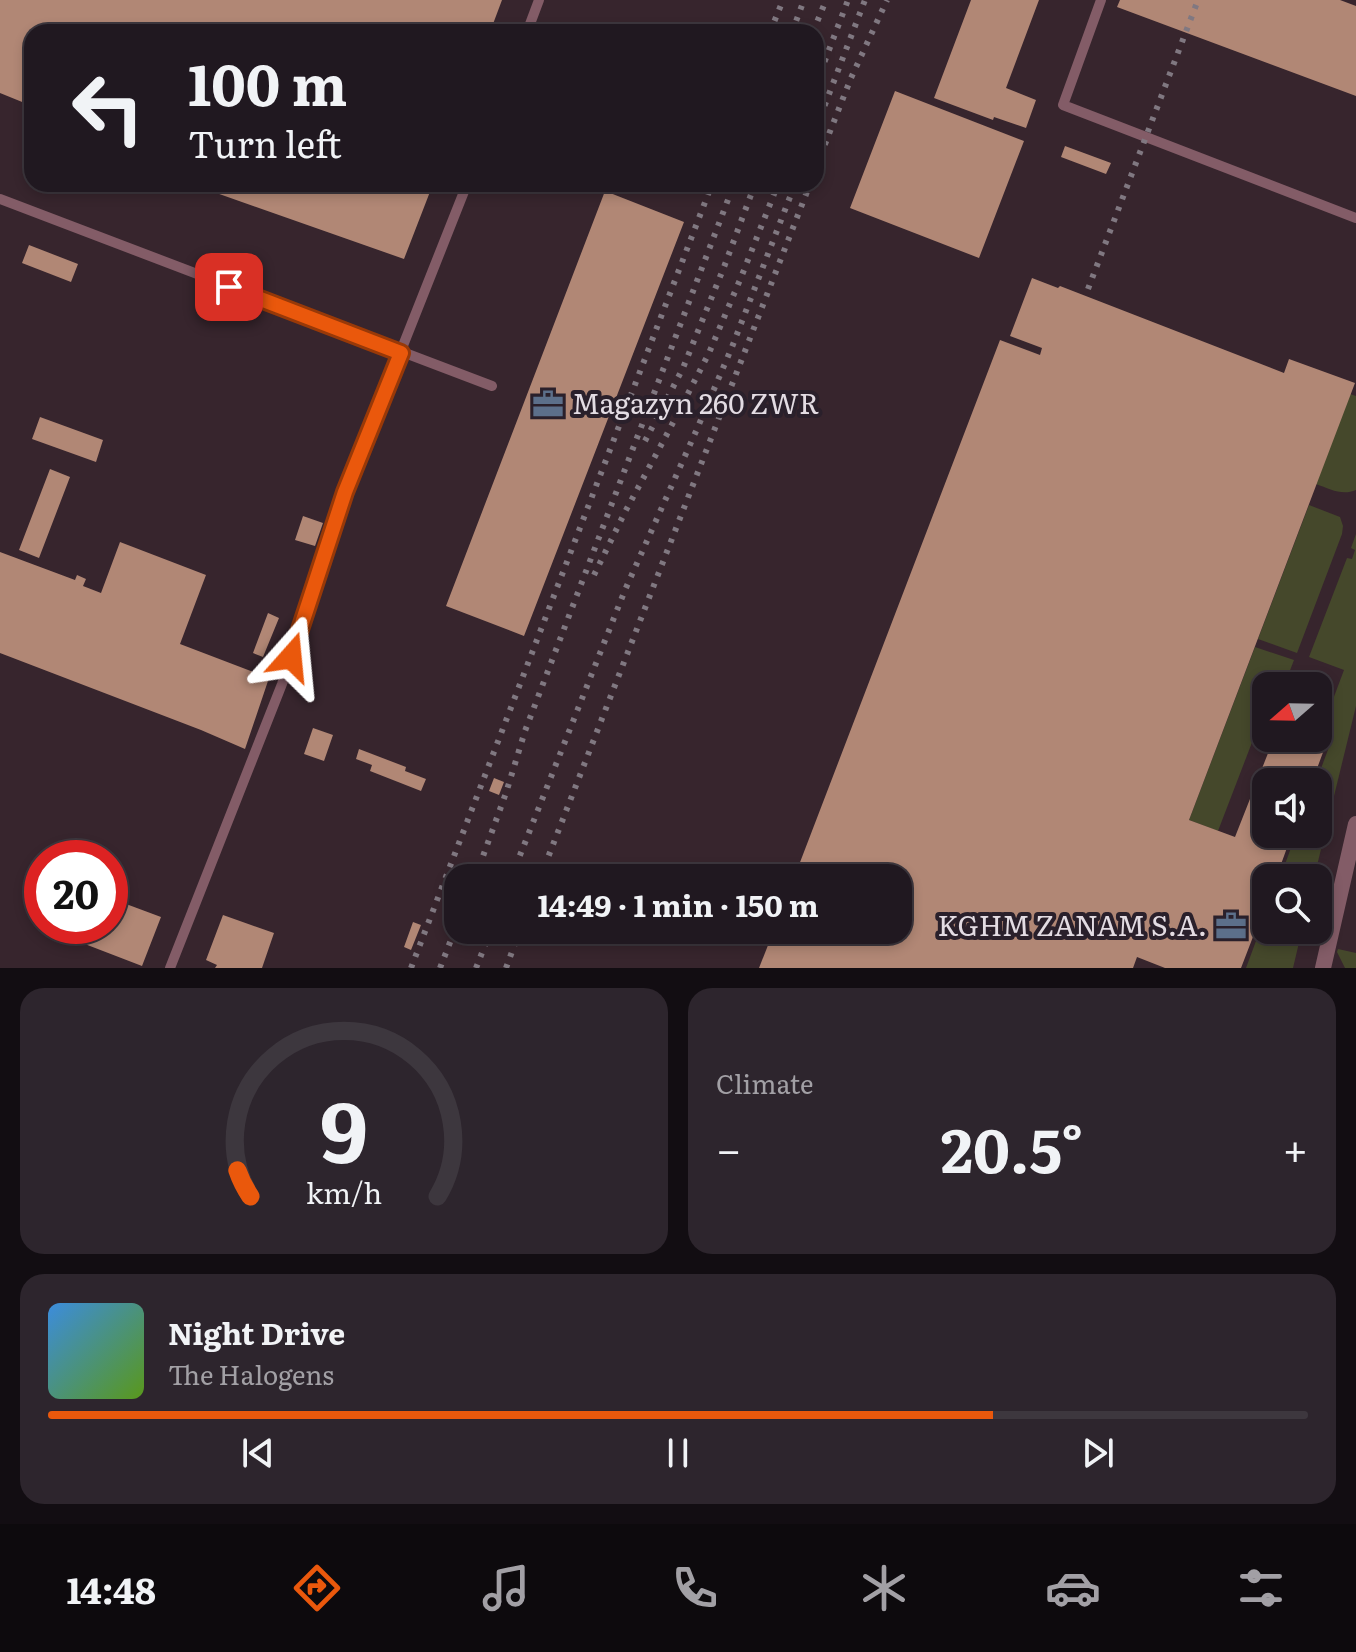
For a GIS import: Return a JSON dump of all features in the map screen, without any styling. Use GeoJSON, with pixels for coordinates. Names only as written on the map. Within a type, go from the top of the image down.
{"type":"FeatureCollection","features":[{"type":"Feature","properties":{"kind":"street"},"geometry":{"type":"LineString","coordinates":[[1323,968],[1356,824]]}},
{"type":"Feature","properties":{"kind":"lane"},"geometry":{"type":"LineString","coordinates":[[530,24],[539,0]]}},
{"type":"Feature","properties":{"kind":"lane"},"geometry":{"type":"LineString","coordinates":[[1101,0],[1063,105],[1356,218]]}},
{"type":"Feature","properties":{"kind":"lane"},"geometry":{"type":"LineString","coordinates":[[170,968],[282,684],[345,492],[464,192]]}},
{"type":"Feature","properties":{"kind":"lane"},"geometry":{"type":"LineString","coordinates":[[0,199],[492,386]]}},
{"type":"Feature","properties":{"kind":"shaded area"},"geometry":{"type":"Polygon","coordinates":[[[0,0],[1356,0],[1356,968],[0,968],[0,0]]]}},
{"type":"Feature","properties":{"kind":"green space"},"geometry":{"type":"Polygon","coordinates":[[[1350,394],[1356,396],[1356,490],[1341,492],[1316,484],[1350,394]]]}},
{"type":"Feature","properties":{"kind":"green space"},"geometry":{"type":"Polygon","coordinates":[[[1309,505],[1340,517],[1343,526],[1297,653],[1258,639],[1309,505]]]}},
{"type":"Feature","properties":{"kind":"green space"},"geometry":{"type":"Polygon","coordinates":[[[1356,534],[1356,706],[1332,804],[1332,768],[1321,768],[1327,752],[1332,752],[1332,702],[1344,670],[1309,657],[1347,558],[1352,559],[1355,550],[1351,548],[1356,534]]]}},
{"type":"Feature","properties":{"kind":"green space"},"geometry":{"type":"Polygon","coordinates":[[[1255,647],[1294,660],[1289,672],[1252,672],[1252,742],[1218,831],[1189,820],[1255,647]]]}},
{"type":"Feature","properties":{"kind":"green space"},"geometry":{"type":"Polygon","coordinates":[[[1291,848],[1321,848],[1317,864],[1285,864],[1291,848]]]}},
{"type":"Feature","properties":{"kind":"green space"},"geometry":{"type":"Polygon","coordinates":[[[1255,944],[1299,944],[1293,968],[1246,968],[1255,944]]]}},
{"type":"Feature","properties":{"kind":"green space"},"geometry":{"type":"Polygon","coordinates":[[[1338,949],[1356,953],[1356,968],[1345,968],[1338,949]]]}},
{"type":"Feature","properties":{"kind":"building"},"geometry":{"type":"Polygon","coordinates":[[[0,0],[502,0],[493,24],[24,24],[24,103],[0,93],[0,0]]]}},
{"type":"Feature","properties":{"kind":"building"},"geometry":{"type":"Polygon","coordinates":[[[971,0],[1039,0],[1006,88],[1036,100],[1026,128],[994,117],[993,120],[934,98],[971,0]]]}},
{"type":"Feature","properties":{"kind":"building"},"geometry":{"type":"Polygon","coordinates":[[[1120,0],[1340,0],[1356,6],[1356,96],[1117,7],[1120,0]]]}},
{"type":"Feature","properties":{"kind":"building"},"geometry":{"type":"Polygon","coordinates":[[[895,91],[1024,141],[979,258],[850,208],[895,91]]]}},
{"type":"Feature","properties":{"kind":"building"},"geometry":{"type":"Polygon","coordinates":[[[1065,146],[1111,163],[1106,174],[1061,157],[1065,146]]]}},
{"type":"Feature","properties":{"kind":"building"},"geometry":{"type":"Polygon","coordinates":[[[214,192],[430,192],[404,259],[214,192]]]}},
{"type":"Feature","properties":{"kind":"building"},"geometry":{"type":"Polygon","coordinates":[[[605,192],[684,222],[524,636],[446,606],[605,192]]]}},
{"type":"Feature","properties":{"kind":"building"},"geometry":{"type":"Polygon","coordinates":[[[29,245],[78,264],[71,282],[22,263],[29,245]]]}},
{"type":"Feature","properties":{"kind":"building"},"geometry":{"type":"Polygon","coordinates":[[[1032,278],[1284,373],[1289,359],[1355,383],[1189,820],[1235,837],[1252,794],[1252,848],[1287,848],[1281,864],[1252,864],[1252,939],[1241,968],[1165,968],[1137,957],[1133,968],[759,968],[768,944],[912,944],[912,864],[799,864],[1000,340],[1040,355],[1042,348],[1010,336],[1032,278]]]}},
{"type":"Feature","properties":{"kind":"building"},"geometry":{"type":"Polygon","coordinates":[[[40,417],[103,440],[96,462],[32,439],[40,417]]]}},
{"type":"Feature","properties":{"kind":"building"},"geometry":{"type":"Polygon","coordinates":[[[50,469],[70,477],[39,558],[19,550],[50,469]]]}},
{"type":"Feature","properties":{"kind":"building"},"geometry":{"type":"Polygon","coordinates":[[[303,516],[323,523],[315,546],[295,540],[303,516]]]}},
{"type":"Feature","properties":{"kind":"building"},"geometry":{"type":"Polygon","coordinates":[[[120,542],[206,575],[180,644],[269,678],[245,749],[0,653],[0,552],[75,580],[77,575],[86,579],[83,586],[101,593],[120,542]]]}},
{"type":"Feature","properties":{"kind":"building"},"geometry":{"type":"Polygon","coordinates":[[[268,613],[279,618],[263,657],[253,653],[268,613]]]}},
{"type":"Feature","properties":{"kind":"building"},"geometry":{"type":"Polygon","coordinates":[[[313,728],[333,735],[324,761],[304,754],[313,728]]]}},
{"type":"Feature","properties":{"kind":"building"},"geometry":{"type":"Polygon","coordinates":[[[359,749],[406,767],[405,771],[426,779],[421,791],[370,771],[372,765],[356,759],[359,749]]]}},
{"type":"Feature","properties":{"kind":"building"},"geometry":{"type":"Polygon","coordinates":[[[1268,752],[1323,752],[1317,768],[1262,768],[1268,752]]]}},
{"type":"Feature","properties":{"kind":"building"},"geometry":{"type":"Polygon","coordinates":[[[494,778],[504,782],[499,795],[489,791],[494,778]]]}},
{"type":"Feature","properties":{"kind":"building"},"geometry":{"type":"Polygon","coordinates":[[[128,905],[161,917],[142,966],[85,944],[128,944],[128,905]]]}},
{"type":"Feature","properties":{"kind":"building"},"geometry":{"type":"Polygon","coordinates":[[[223,915],[274,933],[262,968],[215,968],[217,965],[206,960],[223,915]]]}},
{"type":"Feature","properties":{"kind":"building"},"geometry":{"type":"Polygon","coordinates":[[[413,922],[421,925],[411,950],[404,947],[413,922]]]}},
{"type":"Feature","properties":{"kind":"railway"},"geometry":{"type":"LineString","coordinates":[[773,24],[783,0]]}},
{"type":"Feature","properties":{"kind":"railway"},"geometry":{"type":"LineString","coordinates":[[795,24],[804,0]]}},
{"type":"Feature","properties":{"kind":"railway"},"geometry":{"type":"LineString","coordinates":[[816,24],[826,0]]}},
{"type":"Feature","properties":{"kind":"railway"},"geometry":{"type":"LineString","coordinates":[[824,63],[848,0]]}},
{"type":"Feature","properties":{"kind":"railway"},"geometry":{"type":"LineString","coordinates":[[824,107],[865,0]]}},
{"type":"Feature","properties":{"kind":"railway"},"geometry":{"type":"LineString","coordinates":[[824,147],[887,0]]}},
{"type":"Feature","properties":{"kind":"railway"},"geometry":{"type":"LineString","coordinates":[[1088,289],[1198,0]]}},
{"type":"Feature","properties":{"kind":"railway"},"geometry":{"type":"LineString","coordinates":[[411,968],[709,192]]}},
{"type":"Feature","properties":{"kind":"railway"},"geometry":{"type":"LineString","coordinates":[[480,864],[525,731],[731,192]]}},
{"type":"Feature","properties":{"kind":"railway"},"geometry":{"type":"LineString","coordinates":[[645,441],[683,368],[752,192]]}},
{"type":"Feature","properties":{"kind":"railway"},"geometry":{"type":"LineString","coordinates":[[594,575],[709,353],[775,192]]}},
{"type":"Feature","properties":{"kind":"railway"},"geometry":{"type":"LineString","coordinates":[[517,864],[625,590],[732,347],[792,192]]}},
{"type":"Feature","properties":{"kind":"railway"},"geometry":{"type":"LineString","coordinates":[[545,864],[807,192]]}},
{"type":"Feature","properties":{"kind":"railway"},"geometry":{"type":"LineString","coordinates":[[440,968],[449,944]]}},
{"type":"Feature","properties":{"kind":"railway"},"geometry":{"type":"LineString","coordinates":[[476,968],[485,944]]}},
{"type":"Feature","properties":{"kind":"railway"},"geometry":{"type":"LineString","coordinates":[[506,968],[515,944]]}},
{"type":"Feature","properties":{"kind":"place","name":"Magazyn 260 ZWR"},"geometry":{"type":"Point","coordinates":[548,404]}},
{"type":"Feature","properties":{"kind":"place","name":"KGHM ZANAM S.A."},"geometry":{"type":"Point","coordinates":[1231,926]}},
{"type":"Feature","properties":{"kind":"route"},"geometry":{"type":"LineString","coordinates":[[229,287],[401,353],[345,492],[291,657]]}}]}
